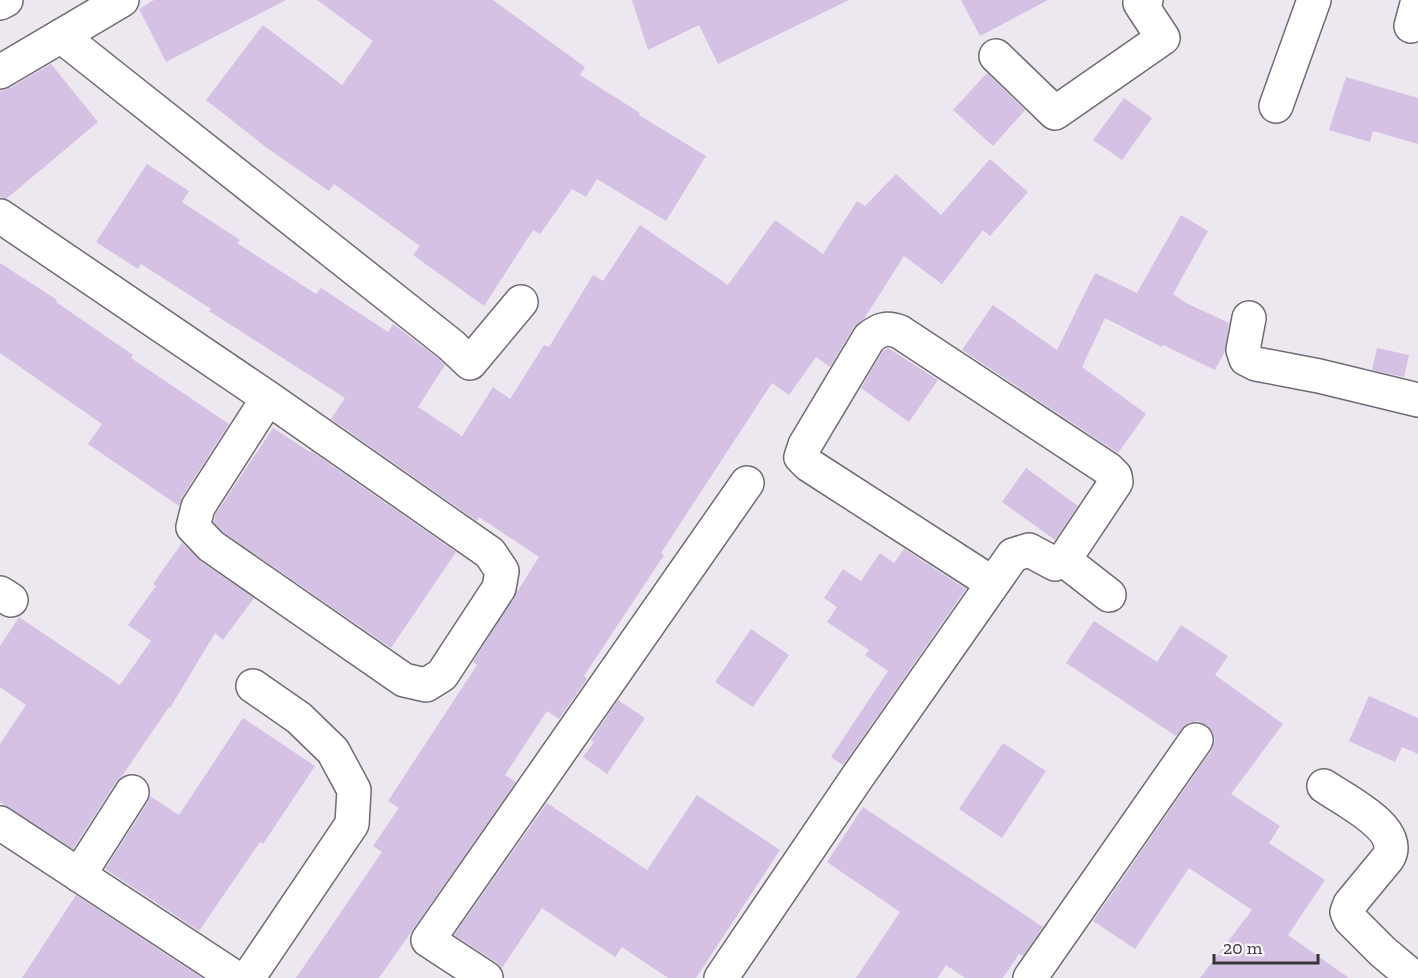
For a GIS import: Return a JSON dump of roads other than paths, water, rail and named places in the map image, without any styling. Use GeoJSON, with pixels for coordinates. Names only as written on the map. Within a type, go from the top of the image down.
{"type":"FeatureCollection","features":[{"type":"Feature","properties":{"kind":"street"},"geometry":{"type":"LineString","coordinates":[[0,3],[6,0]]}},
{"type":"Feature","properties":{"kind":"street"},"geometry":{"type":"LineString","coordinates":[[0,72],[122,0]]}},
{"type":"Feature","properties":{"kind":"street"},"geometry":{"type":"LineString","coordinates":[[996,56],[1055,113],[1163,38],[1140,3],[1146,0]]}},
{"type":"Feature","properties":{"kind":"street"},"geometry":{"type":"LineString","coordinates":[[1276,106],[1314,0]]}},
{"type":"Feature","properties":{"kind":"street"},"geometry":{"type":"LineString","coordinates":[[61,36],[451,345],[470,363],[521,302]]}},
{"type":"Feature","properties":{"kind":"street"},"geometry":{"type":"LineString","coordinates":[[0,216],[268,398],[490,553],[502,571],[500,588],[442,675],[426,685],[404,680],[211,546],[193,527],[198,507],[268,398]]}},
{"type":"Feature","properties":{"kind":"street"},"geometry":{"type":"LineString","coordinates":[[1249,318],[1243,350],[1246,359],[1256,364],[1319,376],[1418,400]]}},
{"type":"Feature","properties":{"kind":"street"},"geometry":{"type":"LineString","coordinates":[[721,978],[1013,555],[1029,550],[1055,564],[1064,560],[1116,482],[1113,473],[900,332],[890,328],[878,331],[869,338],[805,445],[801,457],[809,465],[992,583]]}},
{"type":"Feature","properties":{"kind":"street"},"geometry":{"type":"LineString","coordinates":[[486,978],[428,940],[747,483]]}},
{"type":"Feature","properties":{"kind":"street"},"geometry":{"type":"LineString","coordinates":[[1064,560],[1109,595]]}},
{"type":"Feature","properties":{"kind":"street"},"geometry":{"type":"LineString","coordinates":[[248,978],[351,824],[354,790],[333,751],[299,718],[253,686]]}},
{"type":"Feature","properties":{"kind":"street"},"geometry":{"type":"LineString","coordinates":[[1030,978],[1196,740]]}},
{"type":"Feature","properties":{"kind":"street"},"geometry":{"type":"LineString","coordinates":[[1324,786],[1379,824],[1391,841],[1392,851],[1388,858],[1350,904],[1347,912],[1350,919],[1383,952],[1414,978]]}},
{"type":"Feature","properties":{"kind":"street"},"geometry":{"type":"LineString","coordinates":[[79,875],[132,792]]}},
{"type":"Feature","properties":{"kind":"street"},"geometry":{"type":"LineString","coordinates":[[0,823],[236,978]]}}]}
